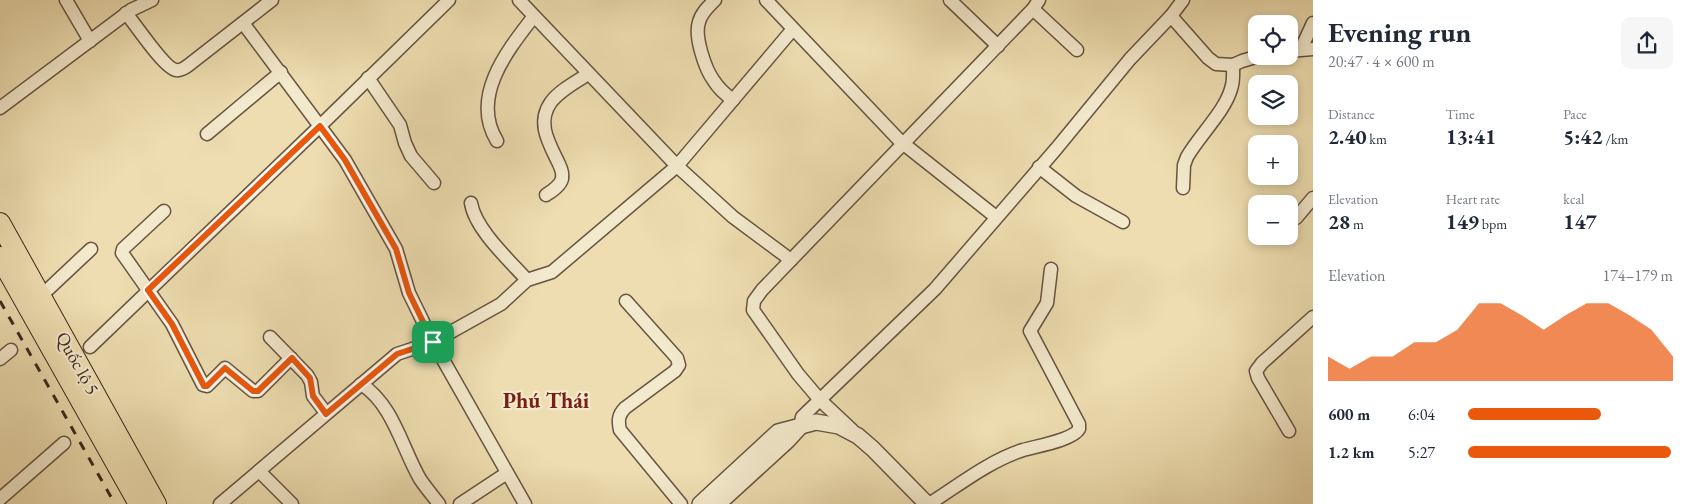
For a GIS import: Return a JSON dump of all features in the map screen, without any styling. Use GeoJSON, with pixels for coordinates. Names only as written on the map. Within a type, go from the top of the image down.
{"type":"FeatureCollection","features":[{"type":"Feature","properties":{"kind":"highway","name":"Quốc lộ 5"},"geometry":{"type":"LineString","coordinates":[[0,222],[156,504]]}},
{"type":"Feature","properties":{"kind":"highway","name":"Quốc lộ 5"},"geometry":{"type":"LineString","coordinates":[[0,257],[139,504]]}},
{"type":"Feature","properties":{"kind":"street"},"geometry":{"type":"LineString","coordinates":[[66,0],[90,41]]}},
{"type":"Feature","properties":{"kind":"street"},"geometry":{"type":"LineString","coordinates":[[0,108],[132,8],[152,0]]}},
{"type":"Feature","properties":{"kind":"street"},"geometry":{"type":"LineString","coordinates":[[132,8],[163,61],[174,70],[180,70],[272,0]]}},
{"type":"Feature","properties":{"kind":"street"},"geometry":{"type":"LineString","coordinates":[[90,347],[449,0]]}},
{"type":"Feature","properties":{"kind":"street"},"geometry":{"type":"LineString","coordinates":[[519,0],[677,166],[733,217],[791,260]]}},
{"type":"Feature","properties":{"kind":"street"},"geometry":{"type":"LineString","coordinates":[[715,0],[702,15],[699,21],[698,34],[708,71],[717,85],[733,100]]}},
{"type":"Feature","properties":{"kind":"street"},"geometry":{"type":"LineString","coordinates":[[766,0],[904,144],[996,217]]}},
{"type":"Feature","properties":{"kind":"street"},"geometry":{"type":"LineString","coordinates":[[950,0],[998,46]]}},
{"type":"Feature","properties":{"kind":"street"},"geometry":{"type":"LineString","coordinates":[[718,504],[788,440],[800,427],[802,417],[934,289],[1130,59],[1171,16],[1183,0]]}},
{"type":"Feature","properties":{"kind":"street"},"geometry":{"type":"LineString","coordinates":[[1051,269],[1047,304],[1030,331],[1079,424],[1079,428],[1073,436],[1020,451],[1003,458],[928,504],[874,449],[820,400],[798,374],[753,310],[754,301],[791,260],[1036,5],[1077,50]]}},
{"type":"Feature","properties":{"kind":"street"},"geometry":{"type":"LineString","coordinates":[[497,142],[488,122],[487,109],[490,90],[506,55],[534,16]]}},
{"type":"Feature","properties":{"kind":"street"},"geometry":{"type":"LineString","coordinates":[[1171,16],[1208,58],[1216,64],[1233,65],[1248,59]]}},
{"type":"Feature","properties":{"kind":"street"},"geometry":{"type":"LineString","coordinates":[[243,23],[345,160],[396,249],[409,293],[433,342],[525,504]]}},
{"type":"Feature","properties":{"kind":"street"},"geometry":{"type":"LineString","coordinates":[[1301,50],[1313,23]]}},
{"type":"Feature","properties":{"kind":"street"},"geometry":{"type":"LineString","coordinates":[[220,504],[397,354],[433,342],[501,304],[527,280],[552,272],[677,166],[793,28]]}},
{"type":"Feature","properties":{"kind":"street"},"geometry":{"type":"LineString","coordinates":[[1183,188],[1184,165],[1187,157],[1224,105],[1231,91],[1233,65]]}},
{"type":"Feature","properties":{"kind":"street"},"geometry":{"type":"LineString","coordinates":[[207,134],[281,72]]}},
{"type":"Feature","properties":{"kind":"street"},"geometry":{"type":"LineString","coordinates":[[546,196],[556,188],[562,177],[561,168],[545,133],[544,117],[556,96],[588,74]]}},
{"type":"Feature","properties":{"kind":"street"},"geometry":{"type":"LineString","coordinates":[[368,78],[397,120],[411,156],[434,183]]}},
{"type":"Feature","properties":{"kind":"street"},"geometry":{"type":"LineString","coordinates":[[1039,167],[1076,196],[1123,222]]}},
{"type":"Feature","properties":{"kind":"street"},"geometry":{"type":"LineString","coordinates":[[1298,216],[1313,198]]}},
{"type":"Feature","properties":{"kind":"street"},"geometry":{"type":"LineString","coordinates":[[471,203],[480,225],[527,280]]}},
{"type":"Feature","properties":{"kind":"street"},"geometry":{"type":"LineString","coordinates":[[164,212],[122,251],[172,324],[204,386],[207,386],[225,368],[253,391],[258,391],[292,358]]}},
{"type":"Feature","properties":{"kind":"street"},"geometry":{"type":"LineString","coordinates":[[41,296],[91,249]]}},
{"type":"Feature","properties":{"kind":"street"},"geometry":{"type":"LineString","coordinates":[[626,301],[677,358],[680,365],[675,371],[625,408],[621,412],[618,424],[620,430],[681,504]]}},
{"type":"Feature","properties":{"kind":"street"},"geometry":{"type":"LineString","coordinates":[[1289,431],[1258,378],[1256,370],[1313,316]]}},
{"type":"Feature","properties":{"kind":"street"},"geometry":{"type":"LineString","coordinates":[[270,337],[310,378],[313,396],[326,414]]}},
{"type":"Feature","properties":{"kind":"street"},"geometry":{"type":"LineString","coordinates":[[0,359],[11,350]]}},
{"type":"Feature","properties":{"kind":"street"},"geometry":{"type":"LineString","coordinates":[[361,384],[369,389],[382,403],[420,479],[439,504]]}},
{"type":"Feature","properties":{"kind":"street"},"geometry":{"type":"LineString","coordinates":[[700,504],[778,432],[816,422],[839,426],[858,436]]}},
{"type":"Feature","properties":{"kind":"street"},"geometry":{"type":"LineString","coordinates":[[0,499],[64,443]]}},
{"type":"Feature","properties":{"kind":"street"},"geometry":{"type":"LineString","coordinates":[[259,470],[292,504]]}},
{"type":"Feature","properties":{"kind":"street"},"geometry":{"type":"LineString","coordinates":[[460,504],[507,473]]}},
{"type":"Feature","properties":{"kind":"railway"},"geometry":{"type":"LineString","coordinates":[[0,301],[115,504]]}},
{"type":"Feature","properties":{"kind":"district","name":"Phú Thái"},"geometry":{"type":"Point","coordinates":[546,400]}},
{"type":"Feature","properties":{"kind":"route"},"geometry":{"type":"LineString","coordinates":[[320,126],[345,160],[396,249],[409,293],[433,342],[397,354],[326,414],[313,396],[310,378],[292,358],[262,388],[255,392],[225,368],[207,386],[202,385],[172,324],[148,290],[320,126]]}}]}
